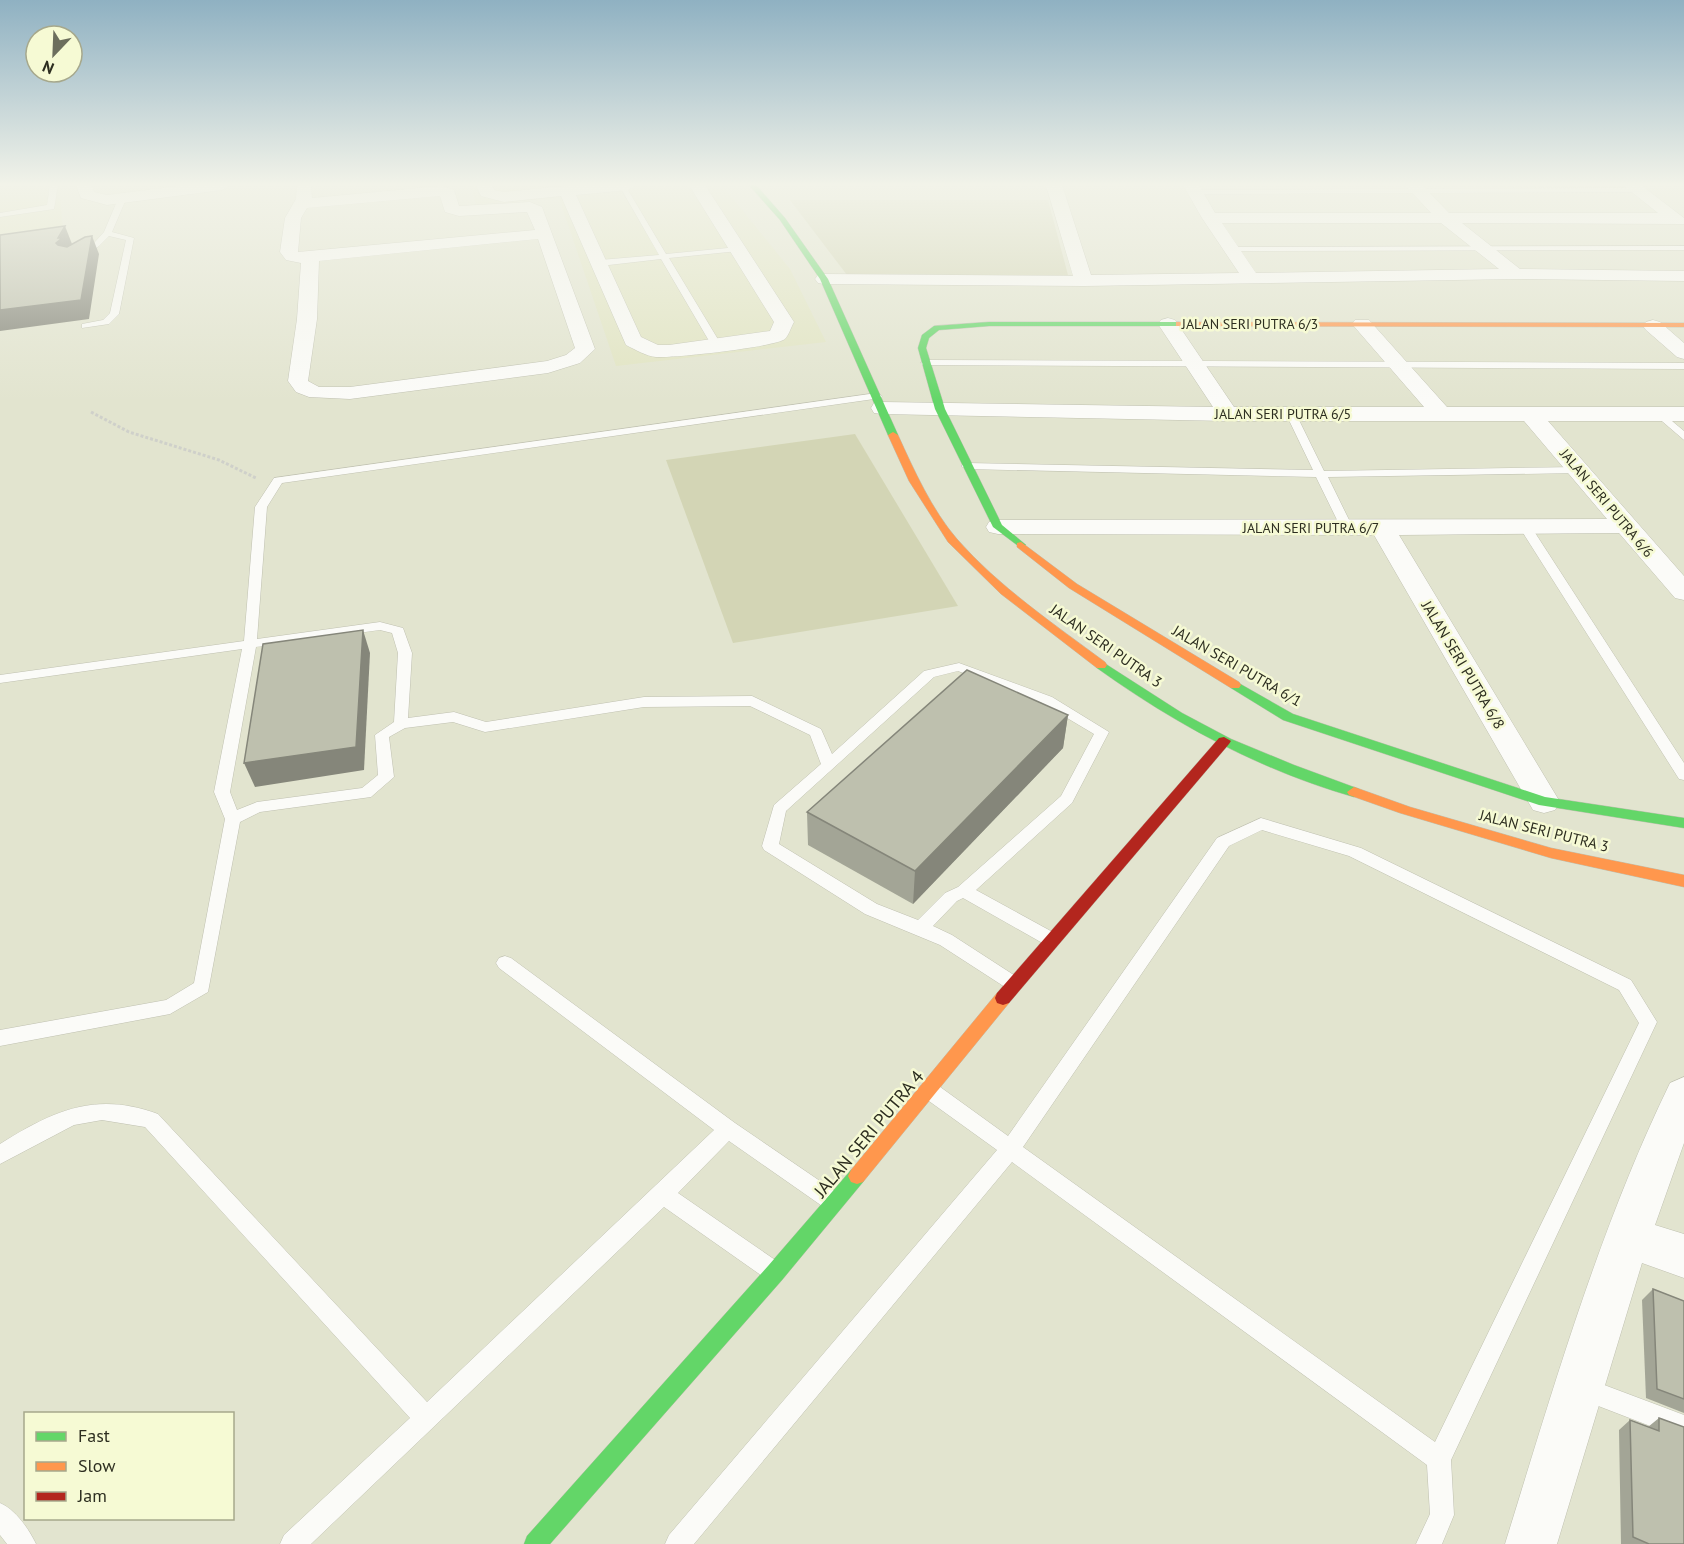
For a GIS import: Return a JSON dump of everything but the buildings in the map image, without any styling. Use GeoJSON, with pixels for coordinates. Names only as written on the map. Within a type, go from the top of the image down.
{"type":"FeatureCollection","features":[{"type":"Feature","properties":{"kind":"street"},"geometry":{"type":"LineString","coordinates":[[301,257],[319,257]]}},
{"type":"Feature","properties":{"kind":"street"},"geometry":{"type":"LineString","coordinates":[[310,258],[307,319],[298,381],[303,388],[316,393],[350,393],[548,367],[579,357],[585,349],[551,257]]}},
{"type":"Feature","properties":{"kind":"street"},"geometry":{"type":"LineString","coordinates":[[597,257],[633,341],[655,351],[717,346],[766,339],[778,335],[784,322],[743,257]]}},
{"type":"Feature","properties":{"kind":"street","name":"JALAN SERI PUTRA 3"},"geometry":{"type":"LineString","coordinates":[[809,257],[824,279],[914,481],[952,540],[1005,592],[1133,688],[1224,741],[1294,771],[1405,810],[1551,853],[1684,881]]}},
{"type":"Feature","properties":{"kind":"street"},"geometry":{"type":"LineString","coordinates":[[1077,257],[1084,280]]}},
{"type":"Feature","properties":{"kind":"street"},"geometry":{"type":"LineString","coordinates":[[1237,257],[1251,278]]}},
{"type":"Feature","properties":{"kind":"street"},"geometry":{"type":"LineString","coordinates":[[1493,257],[1516,274]]}},
{"type":"Feature","properties":{"kind":"street"},"geometry":{"type":"LineString","coordinates":[[824,279],[1084,280],[1516,274],[1684,276]]}},
{"type":"Feature","properties":{"kind":"street","name":"JALAN SERI PUTRA 6/3"},"geometry":{"type":"LineString","coordinates":[[940,409],[922,348],[925,337],[937,328],[989,324],[1684,325]]}},
{"type":"Feature","properties":{"kind":"street"},"geometry":{"type":"LineString","coordinates":[[1168,324],[1228,414]]}},
{"type":"Feature","properties":{"kind":"street"},"geometry":{"type":"LineString","coordinates":[[1362,324],[1440,413]]}},
{"type":"Feature","properties":{"kind":"street"},"geometry":{"type":"LineString","coordinates":[[1653,326],[1684,353]]}},
{"type":"Feature","properties":{"kind":"street","name":"JALAN SERI PUTRA 6/5"},"geometry":{"type":"LineString","coordinates":[[879,402],[940,409],[1228,414],[1684,414]]}},
{"type":"Feature","properties":{"kind":"street","name":"JALAN SERI PUTRA 6/1"},"geometry":{"type":"LineString","coordinates":[[940,409],[999,527],[1073,586],[1288,717],[1544,802],[1684,823]]}},
{"type":"Feature","properties":{"kind":"street","name":"JALAN SERI PUTRA 6/6"},"geometry":{"type":"LineString","coordinates":[[1530,414],[1624,526],[1684,592]]}},
{"type":"Feature","properties":{"kind":"street","name":"JALAN SERI PUTRA 6/7"},"geometry":{"type":"LineString","coordinates":[[999,527],[1624,526]]}},
{"type":"Feature","properties":{"kind":"street","name":"JALAN SERI PUTRA 6/8"},"geometry":{"type":"LineString","coordinates":[[1382,528],[1544,802]]}},
{"type":"Feature","properties":{"kind":"street","name":"JALAN SERI PUTRA 4"},"geometry":{"type":"LineString","coordinates":[[535,1544],[775,1273],[929,1090],[1014,984],[1224,741]]}},
{"type":"Feature","properties":{"kind":"street"},"geometry":{"type":"LineString","coordinates":[[1531,1544],[1578,1388],[1629,1237],[1680,1114]]}},
{"type":"Feature","properties":{"kind":"street"},"geometry":{"type":"LineString","coordinates":[[1629,1237],[1684,1256]]}},
{"type":"Feature","properties":{"kind":"lane"},"geometry":{"type":"LineString","coordinates":[[70,261],[77,257]]}},
{"type":"Feature","properties":{"kind":"lane"},"geometry":{"type":"LineString","coordinates":[[85,326],[105,322],[114,314],[126,257]]}},
{"type":"Feature","properties":{"kind":"lane"},"geometry":{"type":"LineString","coordinates":[[600,263],[654,257]]}},
{"type":"Feature","properties":{"kind":"lane"},"geometry":{"type":"LineString","coordinates":[[665,257],[717,346]]}},
{"type":"Feature","properties":{"kind":"lane"},"geometry":{"type":"LineString","coordinates":[[926,363],[1684,366]]}},
{"type":"Feature","properties":{"kind":"lane"},"geometry":{"type":"LineString","coordinates":[[0,1038],[170,1007],[202,987],[208,944],[233,819],[222,792],[250,644],[261,507],[278,480],[879,402]]}},
{"type":"Feature","properties":{"kind":"lane"},"geometry":{"type":"LineString","coordinates":[[1292,414],[1347,528]]}},
{"type":"Feature","properties":{"kind":"lane"},"geometry":{"type":"LineString","coordinates":[[1660,414],[1684,437]]}},
{"type":"Feature","properties":{"kind":"lane"},"geometry":{"type":"LineString","coordinates":[[967,466],[1321,474],[1579,470]]}},
{"type":"Feature","properties":{"kind":"lane"},"geometry":{"type":"LineString","coordinates":[[1524,525],[1684,775]]}},
{"type":"Feature","properties":{"kind":"lane"},"geometry":{"type":"LineString","coordinates":[[0,679],[380,626],[398,631],[405,653],[401,724]]}},
{"type":"Feature","properties":{"kind":"lane"},"geometry":{"type":"LineString","coordinates":[[921,928],[951,897],[964,891],[1067,799],[1102,732],[1047,700],[959,667],[930,674],[779,809],[770,846],[871,909],[946,940],[1014,984]]}},
{"type":"Feature","properties":{"kind":"lane"},"geometry":{"type":"LineString","coordinates":[[233,819],[257,807],[366,793],[386,777],[382,735],[401,724],[454,717],[485,727],[644,702],[752,701],[816,732],[829,765]]}},
{"type":"Feature","properties":{"kind":"lane"},"geometry":{"type":"LineString","coordinates":[[678,1544],[1011,1148],[1223,842],[1261,824],[1354,852],[1625,985],[1648,1022],[1440,1459],[1442,1515],[1429,1544]]}},
{"type":"Feature","properties":{"kind":"lane"},"geometry":{"type":"LineString","coordinates":[[964,891],[1052,940]]}},
{"type":"Feature","properties":{"kind":"lane"},"geometry":{"type":"LineString","coordinates":[[505,963],[728,1129],[835,1202]]}},
{"type":"Feature","properties":{"kind":"lane"},"geometry":{"type":"LineString","coordinates":[[929,1090],[1440,1459]]}},
{"type":"Feature","properties":{"kind":"lane"},"geometry":{"type":"LineString","coordinates":[[0,1155],[42,1130],[85,1113],[120,1112],[151,1120],[426,1418]]}},
{"type":"Feature","properties":{"kind":"lane"},"geometry":{"type":"LineString","coordinates":[[293,1544],[663,1194],[728,1129]]}},
{"type":"Feature","properties":{"kind":"lane"},"geometry":{"type":"LineString","coordinates":[[663,1194],[775,1273]]}},
{"type":"Feature","properties":{"kind":"lane"},"geometry":{"type":"LineString","coordinates":[[1578,1388],[1684,1427]]}},
{"type":"Feature","properties":{"kind":"lane"},"geometry":{"type":"LineString","coordinates":[[0,1515],[23,1544]]}},
{"type":"Feature","properties":{"kind":"path"},"geometry":{"type":"LineString","coordinates":[[91,412],[129,432],[219,460],[273,487]]}},
{"type":"Feature","properties":{"kind":"shaded area"},"geometry":{"type":"Polygon","coordinates":[[[579,257],[780,257],[790,269],[826,342],[616,366],[579,257]]]}},
{"type":"Feature","properties":{"kind":"shaded area"},"geometry":{"type":"Polygon","coordinates":[[[833,257],[1063,257],[1068,275],[847,275],[833,257]]]}},
{"type":"Feature","properties":{"kind":"shaded area"},"geometry":{"type":"Polygon","coordinates":[[[855,434],[958,606],[733,643],[666,460],[855,434]]]}},
{"type":"Feature","properties":{"kind":"traffic: fast"},"geometry":{"type":"LineString","coordinates":[[809,257],[824,279],[893,435]]}},
{"type":"Feature","properties":{"kind":"traffic: fast"},"geometry":{"type":"LineString","coordinates":[[1021,545],[998,527],[940,409],[922,348],[925,337],[937,328],[989,324],[1179,324]]}},
{"type":"Feature","properties":{"kind":"traffic: fast"},"geometry":{"type":"LineString","coordinates":[[1101,665],[1162,706],[1210,734],[1305,775],[1354,792]]}},
{"type":"Feature","properties":{"kind":"traffic: fast"},"geometry":{"type":"LineString","coordinates":[[1235,685],[1288,717],[1544,802],[1684,823]]}},
{"type":"Feature","properties":{"kind":"traffic: fast"},"geometry":{"type":"LineString","coordinates":[[535,1544],[775,1273],[857,1176]]}},
{"type":"Feature","properties":{"kind":"traffic: slow"},"geometry":{"type":"LineString","coordinates":[[1179,324],[1684,325]]}},
{"type":"Feature","properties":{"kind":"traffic: slow"},"geometry":{"type":"LineString","coordinates":[[893,435],[914,481],[952,540],[1005,592],[1101,665]]}},
{"type":"Feature","properties":{"kind":"traffic: slow"},"geometry":{"type":"LineString","coordinates":[[1021,545],[1073,586],[1235,685]]}},
{"type":"Feature","properties":{"kind":"traffic: slow"},"geometry":{"type":"LineString","coordinates":[[1354,792],[1405,810],[1551,853],[1684,881]]}},
{"type":"Feature","properties":{"kind":"traffic: slow"},"geometry":{"type":"LineString","coordinates":[[857,1176],[1003,998]]}},
{"type":"Feature","properties":{"kind":"traffic: jam"},"geometry":{"type":"LineString","coordinates":[[1003,998],[1224,741]]}}]}
